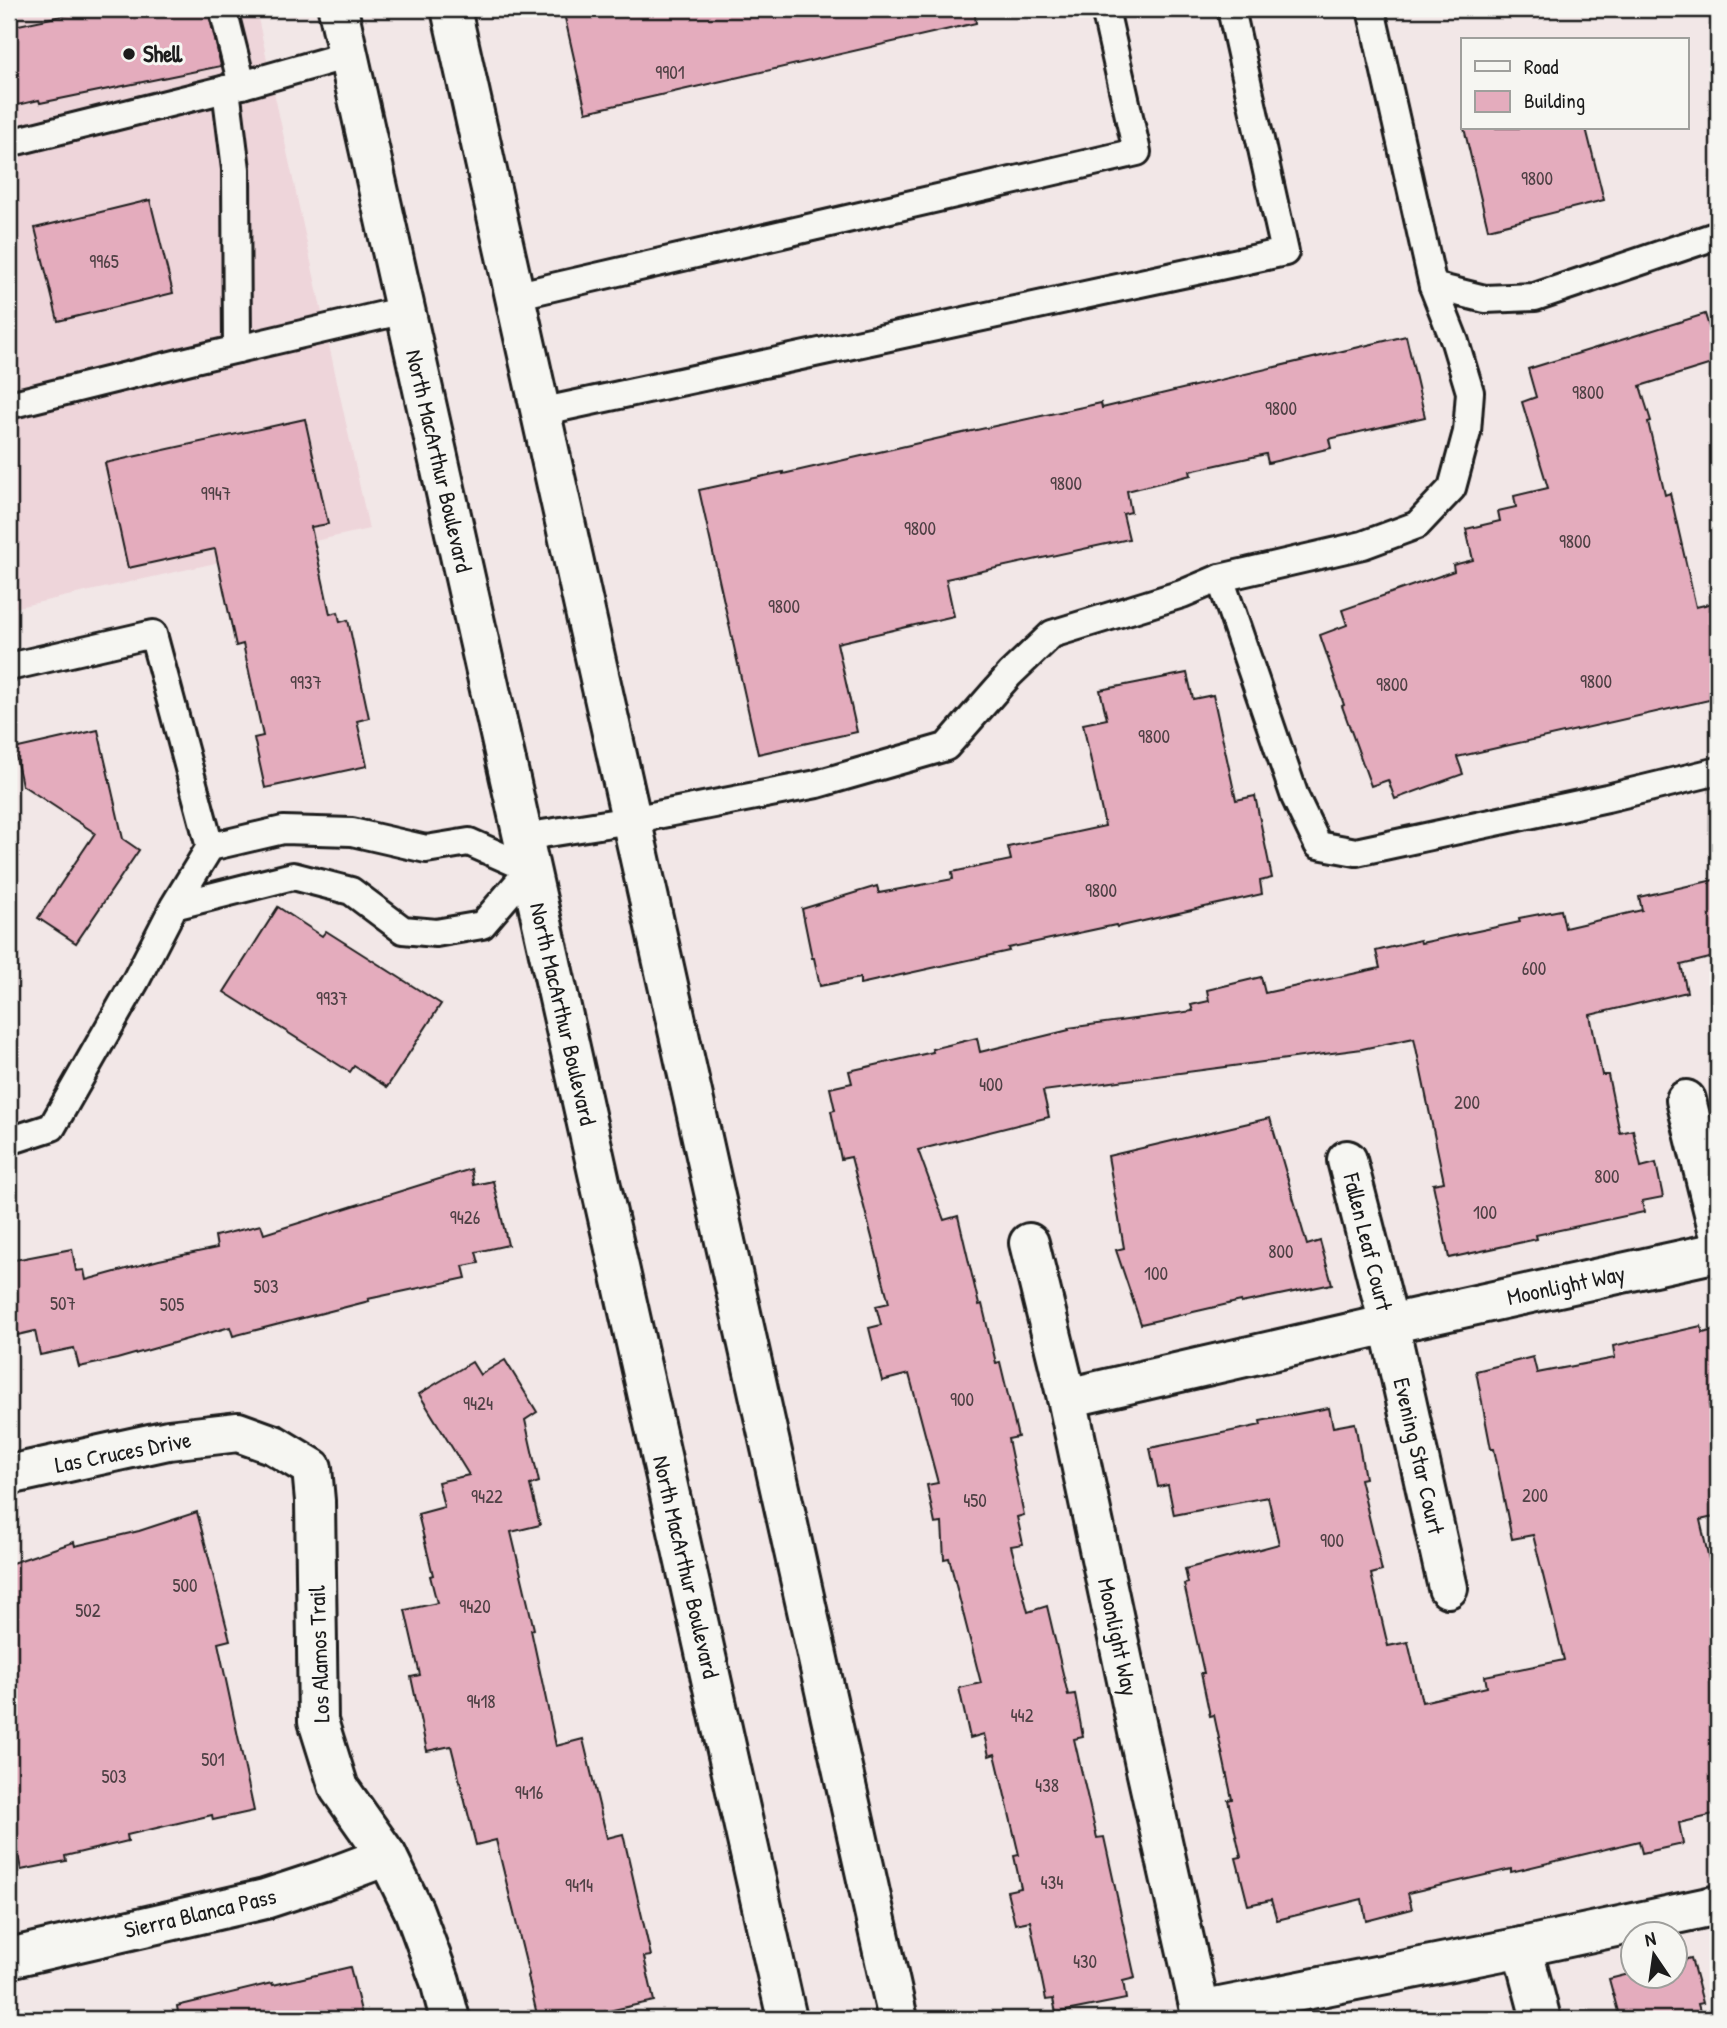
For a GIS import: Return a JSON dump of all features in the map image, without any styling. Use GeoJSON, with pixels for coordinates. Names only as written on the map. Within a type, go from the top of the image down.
{"type":"FeatureCollection","features":[{"type":"Feature","properties":{"kind":"main road","name":"North MacArthur Boulevard"},"geometry":{"type":"LineString","coordinates":[[338,9],[787,2019]]}},
{"type":"Feature","properties":{"kind":"main road"},"geometry":{"type":"LineString","coordinates":[[451,9],[898,2019]]}},
{"type":"Feature","properties":{"kind":"main road"},"geometry":{"type":"LineString","coordinates":[[1686,1100],[1718,1229]]}},
{"type":"Feature","properties":{"kind":"main road","name":"Fallen Leaf Court"},"geometry":{"type":"LineString","coordinates":[[1347,1160],[1389,1324]]}},
{"type":"Feature","properties":{"kind":"main road"},"geometry":{"type":"LineString","coordinates":[[1029,1243],[1067,1398]]}},
{"type":"Feature","properties":{"kind":"main road","name":"Moonlight Way"},"geometry":{"type":"LineString","coordinates":[[1718,1252],[1067,1398],[1201,2015],[1718,1905]]}},
{"type":"Feature","properties":{"kind":"main road","name":"Evening Star Court"},"geometry":{"type":"LineString","coordinates":[[1389,1324],[1448,1588]]}},
{"type":"Feature","properties":{"kind":"main road","name":"Las Cruces Drive"},"geometry":{"type":"LineString","coordinates":[[9,1475],[168,1440],[239,1432]]}},
{"type":"Feature","properties":{"kind":"main road","name":"Los Alamos Trail"},"geometry":{"type":"LineString","coordinates":[[239,1432],[274,1445],[312,1468],[318,1721],[339,1788],[387,1856],[414,1911],[440,1981],[450,2019]]}},
{"type":"Feature","properties":{"kind":"main road","name":"Sierra Blanca Pass"},"geometry":{"type":"LineString","coordinates":[[9,1958],[265,1899],[323,1881],[387,1856]]}},
{"type":"Feature","properties":{"kind":"main road"},"geometry":{"type":"LineString","coordinates":[[1522,1947],[1541,2019]]}},
{"type":"Feature","properties":{"kind":"lane"},"geometry":{"type":"LineString","coordinates":[[223,9],[234,87],[237,349]]}},
{"type":"Feature","properties":{"kind":"lane"},"geometry":{"type":"LineString","coordinates":[[514,296],[1137,152],[1105,9]]}},
{"type":"Feature","properties":{"kind":"lane"},"geometry":{"type":"LineString","coordinates":[[540,412],[1285,252],[1231,9]]}},
{"type":"Feature","properties":{"kind":"lane"},"geometry":{"type":"LineString","coordinates":[[9,1141],[52,1126],[136,980],[174,906],[210,847],[283,830],[352,832],[426,849],[469,842],[527,853],[631,820],[817,784],[946,747],[1010,674],[1052,634],[1182,594],[1220,578],[1363,545],[1417,525],[1452,488],[1467,432],[1470,392],[1455,342],[1433,286],[1371,9]]}},
{"type":"Feature","properties":{"kind":"lane"},"geometry":{"type":"LineString","coordinates":[[9,142],[234,87],[348,55]]}},
{"type":"Feature","properties":{"kind":"lane"},"geometry":{"type":"LineString","coordinates":[[1433,286],[1485,299],[1535,297],[1718,235]]}},
{"type":"Feature","properties":{"kind":"lane"},"geometry":{"type":"LineString","coordinates":[[9,405],[405,310]]}},
{"type":"Feature","properties":{"kind":"lane"},"geometry":{"type":"LineString","coordinates":[[1220,578],[1295,797],[1318,845],[1356,852],[1607,798],[1718,771]]}},
{"type":"Feature","properties":{"kind":"lane"},"geometry":{"type":"LineString","coordinates":[[9,667],[153,634],[210,847]]}},
{"type":"Feature","properties":{"kind":"lane"},"geometry":{"type":"LineString","coordinates":[[174,906],[293,876],[351,891],[403,930],[436,933],[482,925],[527,853]]}},
{"type":"Feature","properties":{"kind":"shaded area"},"geometry":{"type":"Polygon","coordinates":[[[9,9],[256,9],[369,529],[9,609],[9,9]]]}},
{"type":"Feature","properties":{"kind":"building","name":"Shell"},"geometry":{"type":"Polygon","coordinates":[[[94,9],[208,9],[221,66],[9,107],[9,27],[94,9]]]}},
{"type":"Feature","properties":{"kind":"building"},"geometry":{"type":"Polygon","coordinates":[[[563,9],[974,9],[976,23],[586,112],[563,9]]]}},
{"type":"Feature","properties":{"kind":"building"},"geometry":{"type":"Polygon","coordinates":[[[1464,130],[1586,130],[1604,200],[1488,229],[1464,130]]]}},
{"type":"Feature","properties":{"kind":"building"},"geometry":{"type":"Polygon","coordinates":[[[150,200],[173,293],[58,321],[35,228],[150,200]]]}},
{"type":"Feature","properties":{"kind":"building"},"geometry":{"type":"Polygon","coordinates":[[[1705,314],[1718,362],[1640,386],[1651,421],[1648,422],[1665,495],[1670,493],[1696,607],[1718,602],[1718,698],[1457,757],[1463,774],[1395,799],[1388,780],[1371,786],[1320,635],[1347,625],[1342,610],[1454,571],[1453,565],[1473,560],[1466,529],[1500,521],[1498,511],[1516,507],[1514,496],[1548,488],[1522,402],[1536,397],[1528,369],[1705,314]]]}},
{"type":"Feature","properties":{"kind":"building"},"geometry":{"type":"Polygon","coordinates":[[[1406,336],[1425,417],[1329,439],[1331,448],[1268,463],[1266,454],[1190,471],[1191,475],[1127,491],[1131,512],[1123,514],[1129,539],[946,579],[954,616],[837,643],[857,732],[758,754],[699,490],[783,474],[1101,403],[1102,408],[1406,336]]]}},
{"type":"Feature","properties":{"kind":"building"},"geometry":{"type":"Polygon","coordinates":[[[305,419],[328,524],[311,527],[330,614],[338,612],[340,622],[348,620],[369,718],[357,721],[367,766],[265,788],[254,738],[263,736],[243,644],[236,646],[215,549],[128,568],[105,463],[305,419]]]}},
{"type":"Feature","properties":{"kind":"building"},"geometry":{"type":"Polygon","coordinates":[[[1187,673],[1193,699],[1213,695],[1236,800],[1255,796],[1272,878],[1260,881],[1262,894],[1117,927],[1116,925],[1008,948],[1009,951],[860,984],[860,978],[820,986],[802,909],[877,886],[879,893],[953,879],[952,872],[1011,860],[1008,847],[1105,826],[1083,724],[1107,719],[1100,690],[1187,673]]]}},
{"type":"Feature","properties":{"kind":"building"},"geometry":{"type":"Polygon","coordinates":[[[98,730],[123,839],[139,850],[76,943],[38,918],[95,833],[22,785],[14,749],[98,730]]]}},
{"type":"Feature","properties":{"kind":"building"},"geometry":{"type":"Polygon","coordinates":[[[1718,879],[1718,956],[1681,965],[1687,992],[1590,1015],[1602,1075],[1608,1075],[1620,1133],[1633,1130],[1641,1167],[1656,1163],[1663,1197],[1642,1201],[1644,1212],[1536,1235],[1537,1239],[1449,1258],[1433,1184],[1444,1182],[1414,1038],[1362,1049],[1043,1091],[1049,1117],[918,1150],[944,1220],[958,1216],[979,1305],[982,1304],[996,1363],[1000,1362],[1018,1437],[1008,1439],[1024,1515],[1017,1517],[1023,1544],[1011,1546],[1028,1612],[1047,1606],[1068,1695],[1075,1694],[1083,1737],[1074,1739],[1097,1838],[1104,1837],[1135,1978],[1123,1981],[1126,1999],[1056,2013],[1053,1999],[1046,2000],[1030,1921],[1015,1924],[1007,1891],[1021,1888],[1014,1856],[1019,1855],[995,1754],[989,1756],[984,1734],[970,1738],[959,1688],[981,1683],[949,1558],[944,1559],[942,1523],[935,1524],[927,1485],[938,1483],[909,1374],[882,1381],[869,1328],[881,1325],[876,1306],[889,1303],[851,1157],[841,1159],[831,1111],[835,1110],[830,1088],[852,1083],[849,1071],[933,1052],[932,1049],[977,1038],[980,1052],[1069,1030],[1068,1028],[1193,1011],[1191,1005],[1209,1001],[1207,990],[1261,977],[1265,993],[1380,968],[1376,951],[1520,922],[1519,918],[1561,910],[1565,928],[1642,910],[1639,897],[1718,879]]]}},
{"type":"Feature","properties":{"kind":"building"},"geometry":{"type":"Polygon","coordinates":[[[278,907],[322,936],[326,931],[441,1004],[387,1087],[354,1066],[350,1072],[224,992],[278,907]]]}},
{"type":"Feature","properties":{"kind":"building"},"geometry":{"type":"Polygon","coordinates":[[[1270,1118],[1307,1245],[1320,1241],[1332,1284],[1141,1324],[1116,1250],[1124,1248],[1108,1156],[1270,1118]]]}},
{"type":"Feature","properties":{"kind":"building"},"geometry":{"type":"Polygon","coordinates":[[[471,1169],[474,1185],[493,1181],[508,1245],[476,1252],[479,1263],[463,1266],[466,1278],[368,1299],[369,1301],[233,1336],[230,1327],[79,1367],[74,1348],[40,1355],[35,1331],[9,1337],[9,1261],[72,1249],[76,1271],[84,1270],[86,1280],[159,1260],[217,1248],[215,1236],[261,1225],[264,1234],[471,1169]]]}},
{"type":"Feature","properties":{"kind":"building"},"geometry":{"type":"Polygon","coordinates":[[[1701,1326],[1703,1333],[1718,1329],[1718,1403],[1709,1405],[1718,1451],[1718,1516],[1700,1520],[1718,1599],[1718,1814],[1679,1823],[1683,1844],[1642,1853],[1639,1841],[1511,1872],[1511,1869],[1408,1893],[1412,1909],[1366,1921],[1362,1899],[1277,1920],[1271,1900],[1248,1905],[1236,1858],[1241,1857],[1228,1800],[1232,1799],[1214,1715],[1210,1716],[1201,1673],[1204,1673],[1184,1584],[1188,1583],[1185,1569],[1279,1544],[1268,1497],[1174,1515],[1168,1485],[1158,1487],[1150,1448],[1261,1425],[1260,1421],[1329,1408],[1333,1427],[1355,1423],[1365,1478],[1360,1479],[1382,1571],[1371,1574],[1388,1646],[1408,1642],[1422,1702],[1487,1687],[1485,1676],[1564,1660],[1533,1535],[1512,1539],[1476,1371],[1533,1357],[1537,1373],[1615,1358],[1613,1346],[1701,1326]]]}},
{"type":"Feature","properties":{"kind":"building"},"geometry":{"type":"Polygon","coordinates":[[[505,1360],[537,1412],[525,1420],[539,1482],[530,1485],[540,1525],[511,1532],[534,1629],[531,1630],[556,1746],[583,1739],[607,1838],[623,1834],[651,1956],[644,1957],[654,2001],[572,2019],[538,2019],[496,1840],[476,1845],[451,1746],[427,1751],[411,1677],[420,1675],[405,1610],[437,1603],[418,1514],[444,1507],[438,1482],[469,1475],[419,1394],[472,1362],[480,1375],[505,1360]]]}},
{"type":"Feature","properties":{"kind":"building"},"geometry":{"type":"Polygon","coordinates":[[[197,1512],[230,1640],[218,1643],[254,1811],[213,1820],[212,1815],[127,1835],[128,1841],[65,1856],[66,1861],[21,1870],[16,1844],[9,1846],[9,1564],[74,1542],[75,1546],[139,1531],[197,1512]]]}},
{"type":"Feature","properties":{"kind":"building"},"geometry":{"type":"Polygon","coordinates":[[[1691,1958],[1703,2003],[1698,2004],[1702,2019],[1620,2019],[1609,1979],[1618,1977],[1618,1990],[1688,1990],[1688,1959],[1691,1958]]]}},
{"type":"Feature","properties":{"kind":"building"},"geometry":{"type":"Polygon","coordinates":[[[350,1967],[363,2019],[179,2019],[177,2006],[350,1967]]]}},
{"type":"Feature","properties":{"kind":"place","name":"Shell"},"geometry":{"type":"Point","coordinates":[129,54]}}]}
